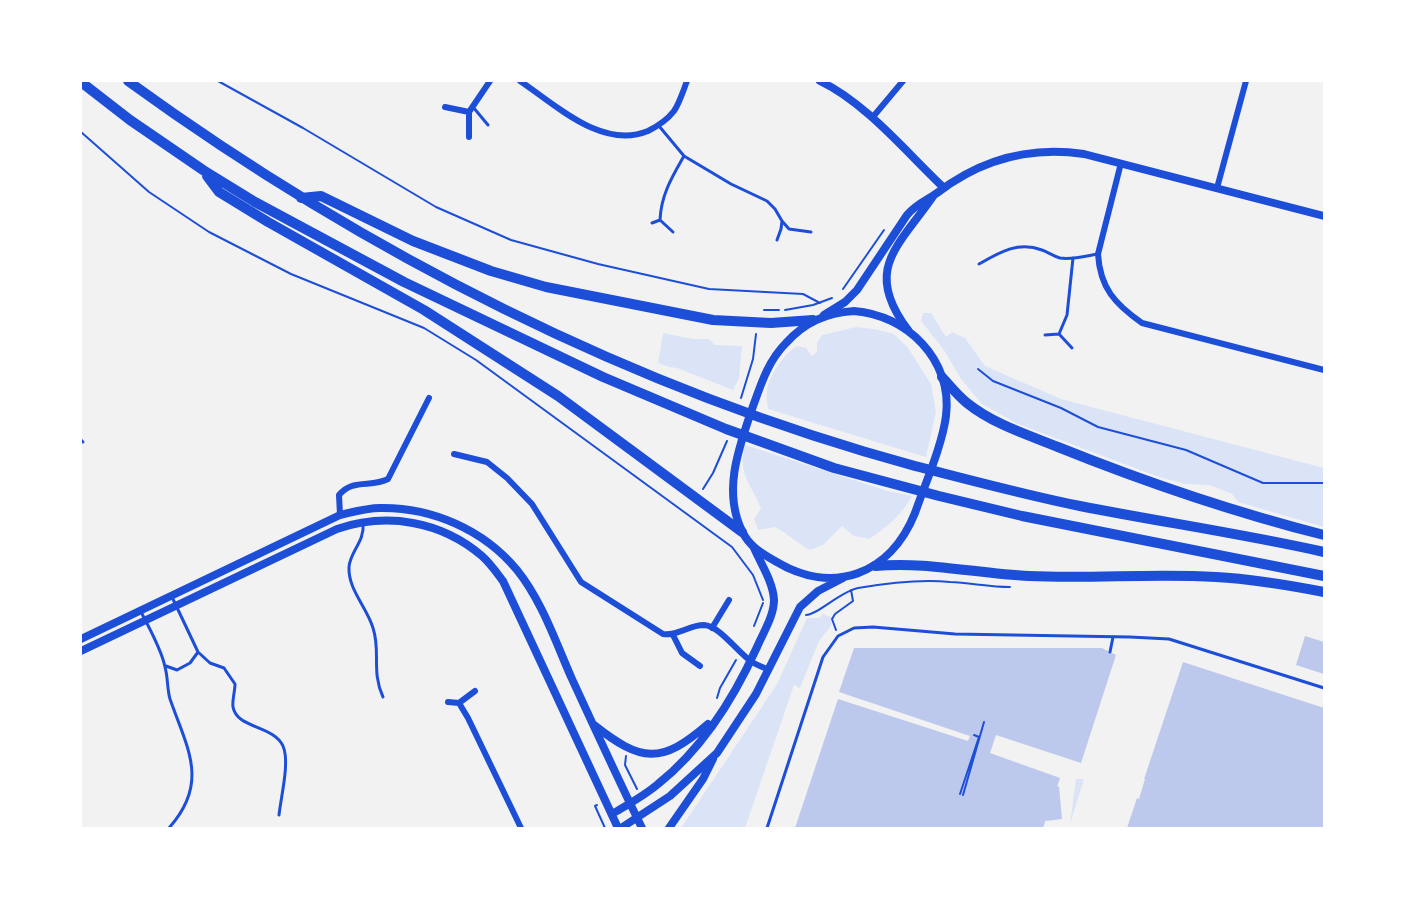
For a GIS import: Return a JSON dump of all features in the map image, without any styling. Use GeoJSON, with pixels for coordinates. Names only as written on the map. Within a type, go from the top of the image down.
{"type":"FeatureCollection","features":[{"type":"Feature","properties":{"kind":"highway"},"geometry":{"type":"LineString","coordinates":[[128,81],[233,155],[330,216],[530,323],[650,374],[759,416],[916,466],[1076,505],[1324,552]]}},
{"type":"Feature","properties":{"kind":"highway"},"geometry":{"type":"LineString","coordinates":[[81,82],[130,120],[255,202],[471,316],[603,377],[726,429],[834,468],[939,496],[1022,516],[1324,576]]}},
{"type":"Feature","properties":{"kind":"highway"},"geometry":{"type":"LineString","coordinates":[[203,170],[219,192],[434,316],[549,390],[742,532]]}},
{"type":"Feature","properties":{"kind":"highway"},"geometry":{"type":"LineString","coordinates":[[301,198],[321,196],[413,241],[491,271],[539,285],[713,320],[771,323],[818,318]]}},
{"type":"Feature","properties":{"kind":"highway"},"geometry":{"type":"LineString","coordinates":[[942,377],[967,403],[1031,436],[1126,474],[1202,500],[1324,535]]}},
{"type":"Feature","properties":{"kind":"highway"},"geometry":{"type":"LineString","coordinates":[[875,566],[910,564],[992,575],[1048,577],[1124,575],[1214,577],[1260,581],[1324,592]]}},
{"type":"Feature","properties":{"kind":"main road"},"geometry":{"type":"LineString","coordinates":[[612,814],[629,801],[656,786],[690,753],[722,712],[751,661],[769,620],[774,604],[772,587],[754,548],[742,532],[735,511],[733,490],[734,469],[739,447],[769,366],[787,342],[818,318],[838,312],[866,312],[878,315],[908,330],[928,350],[942,377],[946,397],[946,417],[910,527],[895,550],[875,566],[846,577],[818,591],[805,601],[744,713],[669,828]]}},
{"type":"Feature","properties":{"kind":"main road"},"geometry":{"type":"LineString","coordinates":[[81,639],[340,515],[380,508],[405,510],[450,521],[485,539],[518,572],[540,608],[642,828]]}},
{"type":"Feature","properties":{"kind":"main road"},"geometry":{"type":"LineString","coordinates":[[81,651],[337,529],[384,519],[423,525],[455,538],[484,558],[503,581],[620,828],[670,796],[717,753]]}},
{"type":"Feature","properties":{"kind":"main road"},"geometry":{"type":"LineString","coordinates":[[754,548],[800,573],[846,577]]}},
{"type":"Feature","properties":{"kind":"main road"},"geometry":{"type":"LineString","coordinates":[[593,724],[629,750],[651,754],[678,747],[722,712]]}},
{"type":"Feature","properties":{"kind":"street"},"geometry":{"type":"LineString","coordinates":[[469,137],[471,110],[490,81]]}},
{"type":"Feature","properties":{"kind":"street"},"geometry":{"type":"LineString","coordinates":[[520,81],[585,125],[614,136],[640,134],[658,126],[675,109],[687,81]]}},
{"type":"Feature","properties":{"kind":"street"},"geometry":{"type":"LineString","coordinates":[[820,81],[833,87],[872,118],[943,187]]}},
{"type":"Feature","properties":{"kind":"street"},"geometry":{"type":"LineString","coordinates":[[872,118],[903,81]]}},
{"type":"Feature","properties":{"kind":"street"},"geometry":{"type":"LineString","coordinates":[[1217,188],[1246,81]]}},
{"type":"Feature","properties":{"kind":"street"},"geometry":{"type":"LineString","coordinates":[[445,107],[471,110]]}},
{"type":"Feature","properties":{"kind":"street"},"geometry":{"type":"LineString","coordinates":[[818,318],[851,297],[907,214],[915,206],[972,170],[999,159],[1018,155],[1062,151],[1121,163],[1324,216]]}},
{"type":"Feature","properties":{"kind":"street"},"geometry":{"type":"LineString","coordinates":[[1121,163],[1098,254],[1104,284],[1121,308],[1142,323],[1324,370]]}},
{"type":"Feature","properties":{"kind":"street"},"geometry":{"type":"LineString","coordinates":[[908,330],[896,315],[887,294],[887,267],[895,249],[935,194]]}},
{"type":"Feature","properties":{"kind":"street"},"geometry":{"type":"LineString","coordinates":[[340,515],[339,495],[345,488],[360,484],[381,483],[388,479],[429,398]]}},
{"type":"Feature","properties":{"kind":"street"},"geometry":{"type":"LineString","coordinates":[[453,454],[488,462],[507,478],[532,504],[581,582],[663,634],[673,635],[694,626],[707,625],[751,661],[769,670]]}},
{"type":"Feature","properties":{"kind":"street"},"geometry":{"type":"LineString","coordinates":[[712,628],[729,600]]}},
{"type":"Feature","properties":{"kind":"street"},"geometry":{"type":"LineString","coordinates":[[673,635],[682,653],[700,666]]}},
{"type":"Feature","properties":{"kind":"street"},"geometry":{"type":"LineString","coordinates":[[448,702],[459,703],[475,691]]}},
{"type":"Feature","properties":{"kind":"street"},"geometry":{"type":"LineString","coordinates":[[459,703],[521,828]]}},
{"type":"Feature","properties":{"kind":"lane"},"geometry":{"type":"LineString","coordinates":[[471,110],[488,125]]}},
{"type":"Feature","properties":{"kind":"lane"},"geometry":{"type":"LineString","coordinates":[[658,126],[684,156],[731,184],[767,201],[789,229],[811,232]]}},
{"type":"Feature","properties":{"kind":"lane"},"geometry":{"type":"LineString","coordinates":[[660,220],[664,192],[684,156]]}},
{"type":"Feature","properties":{"kind":"lane"},"geometry":{"type":"LineString","coordinates":[[651,224],[660,220]]}},
{"type":"Feature","properties":{"kind":"lane"},"geometry":{"type":"LineString","coordinates":[[660,220],[673,232]]}},
{"type":"Feature","properties":{"kind":"lane"},"geometry":{"type":"LineString","coordinates":[[777,240],[782,221]]}},
{"type":"Feature","properties":{"kind":"lane"},"geometry":{"type":"LineString","coordinates":[[979,264],[1011,247],[1026,246],[1040,249],[1059,258],[1098,254]]}},
{"type":"Feature","properties":{"kind":"lane"},"geometry":{"type":"LineString","coordinates":[[1059,334],[1067,315],[1073,258]]}},
{"type":"Feature","properties":{"kind":"lane"},"geometry":{"type":"LineString","coordinates":[[1046,335],[1059,334]]}},
{"type":"Feature","properties":{"kind":"lane"},"geometry":{"type":"LineString","coordinates":[[1059,334],[1072,348]]}},
{"type":"Feature","properties":{"kind":"lane"},"geometry":{"type":"LineString","coordinates":[[363,522],[364,534],[349,564],[350,578],[355,593],[373,626],[376,642],[376,682],[383,697]]}},
{"type":"Feature","properties":{"kind":"lane"},"geometry":{"type":"LineString","coordinates":[[171,595],[198,652],[210,663],[224,669],[235,684],[233,708],[240,720],[276,735],[283,747],[286,759],[279,815]]}},
{"type":"Feature","properties":{"kind":"lane"},"geometry":{"type":"LineString","coordinates":[[140,610],[165,665],[170,697],[183,729],[192,763],[191,793],[178,818],[169,828]]}},
{"type":"Feature","properties":{"kind":"lane"},"geometry":{"type":"LineString","coordinates":[[767,828],[823,657],[838,636],[854,628],[873,627],[954,634],[1169,639],[1324,688]]}},
{"type":"Feature","properties":{"kind":"lane"},"geometry":{"type":"LineString","coordinates":[[1110,651],[1113,637]]}},
{"type":"Feature","properties":{"kind":"lane"},"geometry":{"type":"LineString","coordinates":[[165,665],[177,670],[190,663],[198,652]]}},
{"type":"Feature","properties":{"kind":"path"},"geometry":{"type":"LineString","coordinates":[[218,81],[303,128],[436,207],[511,240],[598,264],[710,289],[803,294],[819,303]]}},
{"type":"Feature","properties":{"kind":"path"},"geometry":{"type":"LineString","coordinates":[[81,132],[149,192],[209,232],[291,274],[424,328],[476,360],[732,547],[753,575],[764,601],[752,633]]}},
{"type":"Feature","properties":{"kind":"path"},"geometry":{"type":"LineString","coordinates":[[755,310],[784,310],[819,303],[838,295],[886,228]]}},
{"type":"Feature","properties":{"kind":"path"},"geometry":{"type":"LineString","coordinates":[[978,369],[993,381],[1061,408],[1098,427],[1186,450],[1263,483],[1324,483]]}},
{"type":"Feature","properties":{"kind":"path"},"geometry":{"type":"LineString","coordinates":[[797,612],[812,615],[836,597],[851,590],[897,584]]}},
{"type":"Feature","properties":{"kind":"path"},"geometry":{"type":"LineString","coordinates":[[838,636],[832,619],[853,600],[851,590]]}},
{"type":"Feature","properties":{"kind":"path"},"geometry":{"type":"LineString","coordinates":[[764,601],[774,604]]}},
{"type":"Feature","properties":{"kind":"path"},"geometry":{"type":"LineString","coordinates":[[716,703],[720,688],[741,652]]}},
{"type":"Feature","properties":{"kind":"path"},"geometry":{"type":"LineString","coordinates":[[961,794],[984,722]]}},
{"type":"Feature","properties":{"kind":"path"},"geometry":{"type":"LineString","coordinates":[[974,735],[980,737]]}},
{"type":"Feature","properties":{"kind":"path"},"geometry":{"type":"LineString","coordinates":[[627,754],[625,765],[636,785]]}},
{"type":"Feature","properties":{"kind":"path"},"geometry":{"type":"LineString","coordinates":[[597,805],[595,806],[605,828]]}},
{"type":"Feature","properties":{"kind":"shaded area"},"geometry":{"type":"Polygon","coordinates":[[[923,313],[931,313],[946,337],[952,332],[965,338],[985,366],[1061,399],[1324,468],[1324,527],[1238,502],[1232,494],[1210,485],[1185,484],[1159,477],[1018,424],[982,404],[961,379],[944,350],[921,321],[923,313]]]}},
{"type":"Feature","properties":{"kind":"shaded area"},"geometry":{"type":"Polygon","coordinates":[[[856,327],[894,334],[908,348],[931,384],[936,412],[926,457],[768,409],[769,383],[787,354],[797,346],[806,348],[812,356],[817,352],[817,343],[822,335],[856,327]]]}},
{"type":"Feature","properties":{"kind":"shaded area"},"geometry":{"type":"Polygon","coordinates":[[[663,333],[693,339],[709,339],[715,345],[742,346],[739,378],[733,390],[658,363],[663,333]]]}},
{"type":"Feature","properties":{"kind":"shaded area"},"geometry":{"type":"Polygon","coordinates":[[[745,445],[888,491],[912,496],[893,521],[869,539],[854,536],[842,526],[823,545],[810,550],[775,527],[758,530],[754,519],[761,508],[744,471],[745,445]]]}},
{"type":"Feature","properties":{"kind":"shaded area"},"geometry":{"type":"Polygon","coordinates":[[[823,614],[831,617],[831,626],[819,641],[800,688],[794,685],[745,828],[681,828],[777,684],[807,618],[819,618],[823,614]]]}},
{"type":"Feature","properties":{"kind":"shaded area"},"geometry":{"type":"Polygon","coordinates":[[[1076,779],[1084,779],[1070,824],[1076,779]]]}},
{"type":"Feature","properties":{"kind":"building"},"geometry":{"type":"Polygon","coordinates":[[[1305,636],[1324,642],[1324,674],[1296,665],[1305,636]]]}},
{"type":"Feature","properties":{"kind":"building"},"geometry":{"type":"Polygon","coordinates":[[[854,648],[1102,648],[1116,655],[1081,763],[996,735],[990,753],[1060,778],[1057,787],[1059,786],[1062,819],[1046,821],[1046,819],[1043,828],[795,828],[838,699],[968,741],[970,736],[839,692],[854,648]]]}},
{"type":"Feature","properties":{"kind":"building"},"geometry":{"type":"Polygon","coordinates":[[[1183,662],[1324,708],[1324,828],[1127,828],[1137,798],[1139,799],[1183,662]]]}}]}
